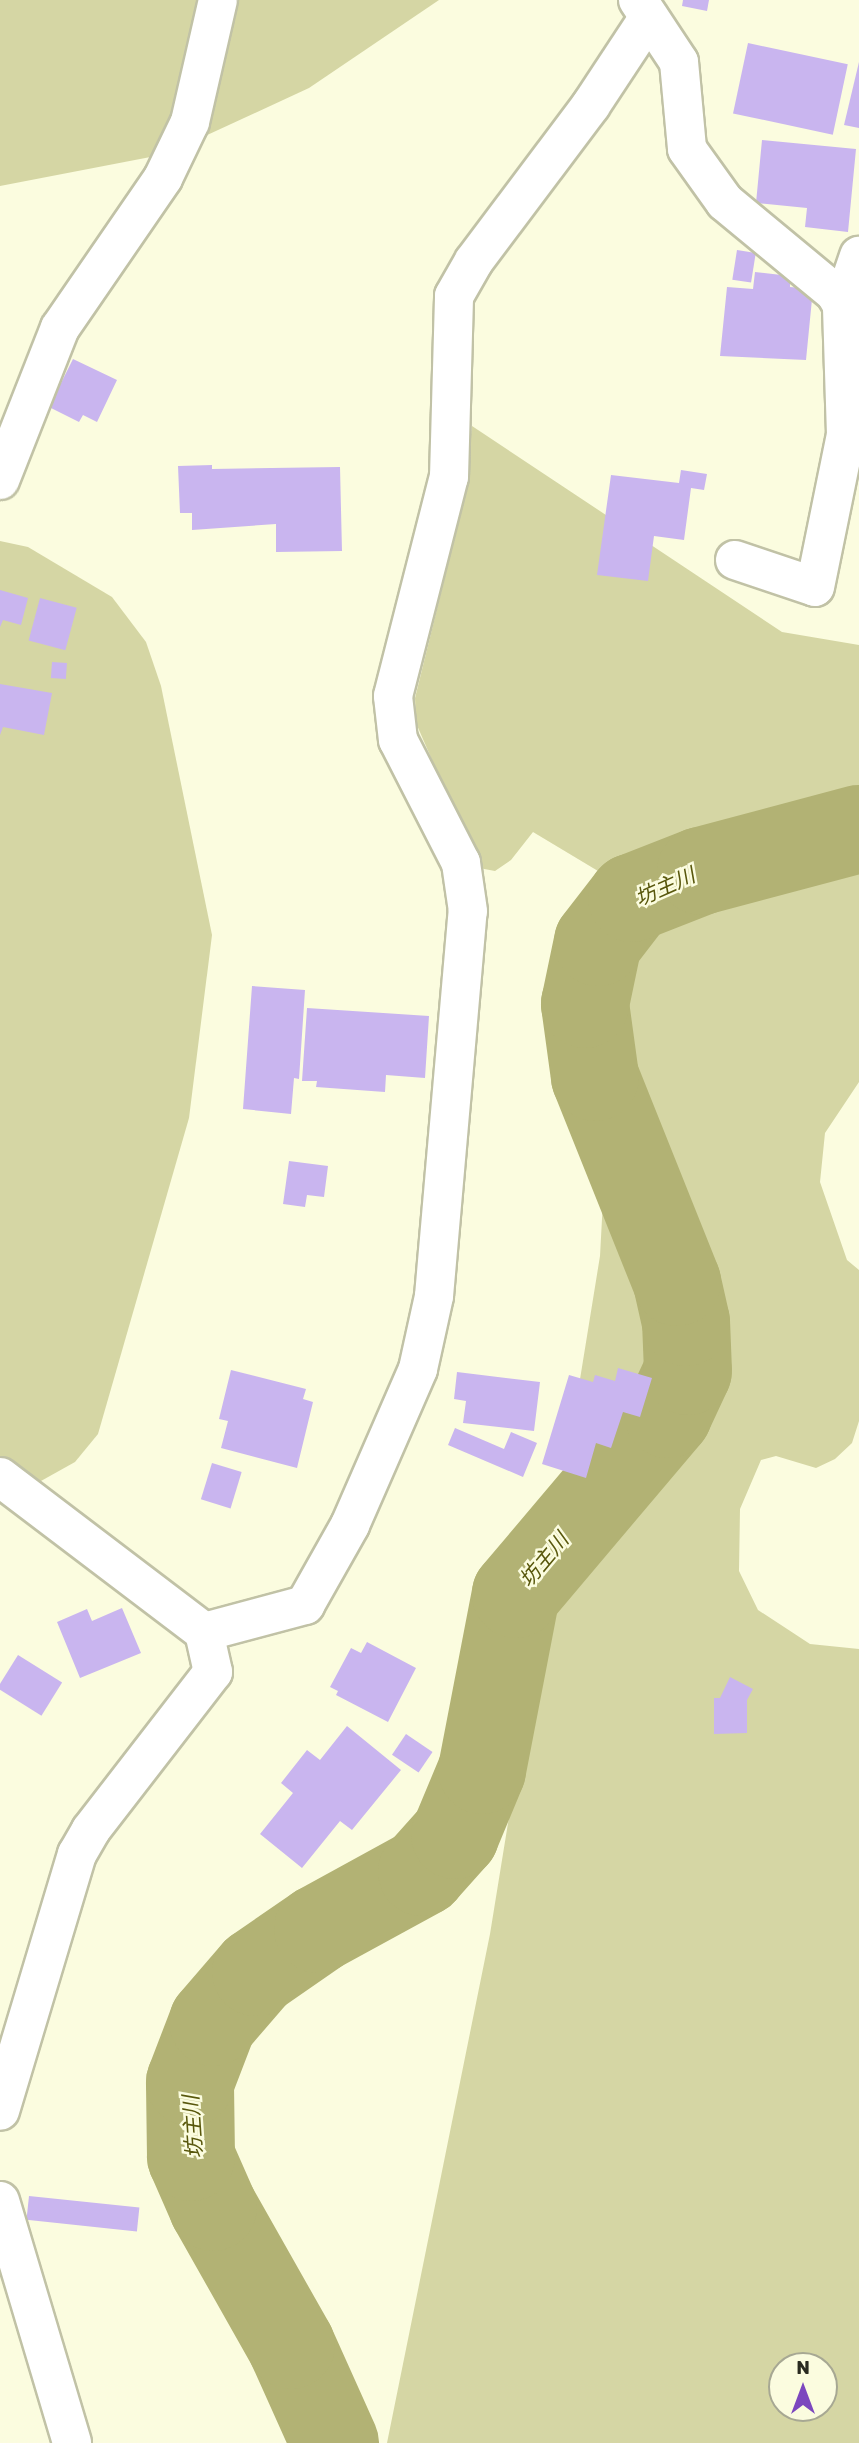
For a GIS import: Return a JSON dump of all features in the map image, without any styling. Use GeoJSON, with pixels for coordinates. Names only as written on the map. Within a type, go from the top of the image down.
{"type":"FeatureCollection","features":[{"type":"Feature","properties":{"kind":"street"},"geometry":{"type":"LineString","coordinates":[[0,480],[60,328],[163,178],[190,122],[218,0]]}},
{"type":"Feature","properties":{"kind":"street"},"geometry":{"type":"LineString","coordinates":[[204,1632],[305,1605],[350,1525],[418,1369],[434,1296],[467,911],[461,863],[398,740],[393,696],[449,477],[454,296],[474,261],[591,104],[644,8],[679,62],[687,149],[725,202],[835,293],[851,320]]}},
{"type":"Feature","properties":{"kind":"street"},"geometry":{"type":"LineString","coordinates":[[734,561],[815,587],[845,435],[851,320],[859,256]]}},
{"type":"Feature","properties":{"kind":"street"},"geometry":{"type":"LineString","coordinates":[[0,1477],[204,1632],[213,1672],[91,1829],[77,1854],[0,2110]]}},
{"type":"Feature","properties":{"kind":"street"},"geometry":{"type":"LineString","coordinates":[[0,2201],[72,2443]]}},
{"type":"Feature","properties":{"kind":"green space"},"geometry":{"type":"Polygon","coordinates":[[[0,0],[439,0],[309,88],[166,154],[0,186],[0,0]]]}},
{"type":"Feature","properties":{"kind":"green space"},"geometry":{"type":"Polygon","coordinates":[[[472,426],[782,632],[859,645],[859,1082],[825,1133],[820,1182],[847,1260],[859,1270],[859,1421],[852,1443],[835,1459],[816,1468],[776,1456],[761,1460],[740,1509],[739,1571],[758,1610],[810,1644],[859,1649],[859,2443],[387,2443],[490,1934],[600,1256],[603,1200],[568,1097],[564,1042],[585,931],[608,877],[533,832],[511,860],[495,871],[479,868],[416,723],[415,698],[461,512],[472,426]]]}},
{"type":"Feature","properties":{"kind":"green space"},"geometry":{"type":"Polygon","coordinates":[[[0,541],[28,547],[112,597],[146,642],[161,686],[212,935],[189,1118],[98,1434],[75,1462],[32,1486],[0,1495],[0,541]]]}},
{"type":"Feature","properties":{"kind":"building"},"geometry":{"type":"Polygon","coordinates":[[[683,0],[709,0],[707,11],[682,6],[683,0]]]}},
{"type":"Feature","properties":{"kind":"building"},"geometry":{"type":"Polygon","coordinates":[[[748,43],[848,64],[833,135],[733,113],[748,43]]]}},
{"type":"Feature","properties":{"kind":"building"},"geometry":{"type":"Polygon","coordinates":[[[859,62],[859,128],[844,125],[859,62]]]}},
{"type":"Feature","properties":{"kind":"building"},"geometry":{"type":"Polygon","coordinates":[[[762,140],[856,149],[848,232],[805,227],[807,208],[756,203],[762,140]]]}},
{"type":"Feature","properties":{"kind":"building"},"geometry":{"type":"Polygon","coordinates":[[[737,250],[756,253],[751,283],[732,280],[737,250]]]}},
{"type":"Feature","properties":{"kind":"building"},"geometry":{"type":"Polygon","coordinates":[[[755,272],[790,276],[790,287],[813,289],[806,360],[720,356],[727,287],[753,289],[755,272]]]}},
{"type":"Feature","properties":{"kind":"building"},"geometry":{"type":"Polygon","coordinates":[[[73,359],[117,380],[97,422],[83,415],[79,422],[49,407],[73,359]]]}},
{"type":"Feature","properties":{"kind":"building"},"geometry":{"type":"Polygon","coordinates":[[[212,465],[212,469],[340,467],[342,551],[276,552],[276,524],[192,530],[192,513],[180,513],[178,466],[212,465]]]}},
{"type":"Feature","properties":{"kind":"building"},"geometry":{"type":"Polygon","coordinates":[[[681,470],[707,474],[704,490],[691,488],[684,540],[654,536],[648,581],[597,575],[611,475],[679,483],[681,470]]]}},
{"type":"Feature","properties":{"kind":"building"},"geometry":{"type":"Polygon","coordinates":[[[0,590],[28,598],[21,625],[3,620],[0,627],[0,590]]]}},
{"type":"Feature","properties":{"kind":"building"},"geometry":{"type":"Polygon","coordinates":[[[40,598],[77,608],[65,650],[29,641],[40,598]]]}},
{"type":"Feature","properties":{"kind":"building"},"geometry":{"type":"Polygon","coordinates":[[[52,662],[67,663],[66,679],[51,678],[52,662]]]}},
{"type":"Feature","properties":{"kind":"building"},"geometry":{"type":"Polygon","coordinates":[[[0,684],[52,693],[44,735],[3,727],[0,735],[0,684]]]}},
{"type":"Feature","properties":{"kind":"building"},"geometry":{"type":"Polygon","coordinates":[[[252,986],[305,990],[299,1079],[294,1078],[291,1114],[243,1109],[252,986]]]}},
{"type":"Feature","properties":{"kind":"building"},"geometry":{"type":"Polygon","coordinates":[[[307,1008],[429,1016],[425,1078],[386,1075],[385,1092],[316,1087],[317,1081],[302,1081],[307,1008]]]}},
{"type":"Feature","properties":{"kind":"building"},"geometry":{"type":"Polygon","coordinates":[[[289,1161],[328,1166],[324,1197],[307,1195],[305,1207],[283,1204],[289,1161]]]}},
{"type":"Feature","properties":{"kind":"building"},"geometry":{"type":"Polygon","coordinates":[[[618,1368],[652,1378],[640,1417],[623,1412],[611,1448],[596,1443],[586,1478],[542,1464],[569,1375],[593,1382],[595,1375],[615,1381],[618,1368]]]}},
{"type":"Feature","properties":{"kind":"building"},"geometry":{"type":"Polygon","coordinates":[[[231,1370],[306,1389],[303,1399],[313,1402],[297,1468],[221,1448],[228,1421],[219,1419],[231,1370]]]}},
{"type":"Feature","properties":{"kind":"building"},"geometry":{"type":"Polygon","coordinates":[[[457,1372],[540,1382],[534,1431],[463,1423],[466,1401],[454,1399],[457,1372]]]}},
{"type":"Feature","properties":{"kind":"building"},"geometry":{"type":"Polygon","coordinates":[[[455,1428],[504,1449],[511,1432],[537,1443],[523,1477],[448,1445],[455,1428]]]}},
{"type":"Feature","properties":{"kind":"building"},"geometry":{"type":"Polygon","coordinates":[[[212,1463],[242,1472],[231,1508],[201,1499],[212,1463]]]}},
{"type":"Feature","properties":{"kind":"building"},"geometry":{"type":"Polygon","coordinates":[[[122,1608],[141,1653],[80,1678],[57,1622],[87,1609],[92,1621],[122,1608]]]}},
{"type":"Feature","properties":{"kind":"building"},"geometry":{"type":"Polygon","coordinates":[[[367,1642],[416,1668],[388,1722],[336,1695],[338,1691],[330,1687],[351,1648],[361,1653],[367,1642]]]}},
{"type":"Feature","properties":{"kind":"building"},"geometry":{"type":"Polygon","coordinates":[[[18,1655],[62,1683],[41,1716],[0,1690],[0,1684],[18,1655]]]}},
{"type":"Feature","properties":{"kind":"building"},"geometry":{"type":"Polygon","coordinates":[[[730,1677],[753,1689],[747,1700],[747,1733],[714,1734],[714,1698],[720,1698],[730,1677]]]}},
{"type":"Feature","properties":{"kind":"building"},"geometry":{"type":"Polygon","coordinates":[[[347,1726],[401,1770],[352,1830],[340,1821],[302,1868],[260,1834],[293,1793],[281,1783],[307,1750],[320,1760],[347,1726]]]}},
{"type":"Feature","properties":{"kind":"building"},"geometry":{"type":"Polygon","coordinates":[[[406,1734],[433,1752],[419,1773],[392,1755],[406,1734]]]}},
{"type":"Feature","properties":{"kind":"building"},"geometry":{"type":"Polygon","coordinates":[[[29,2196],[139,2208],[137,2231],[26,2220],[29,2196]]]}},
{"type":"Feature","properties":{"kind":"waterway","name":"坊主川"},"geometry":{"type":"LineString","coordinates":[[335,2443],[291,2345],[213,2207],[191,2157],[190,2082],[213,2022],[256,1972],[318,1929],[422,1872],[455,1835],[482,1770],[516,1594],[668,1414],[688,1371],[686,1322],[677,1282],[595,1077],[585,1004],[598,942],[632,898],[701,871],[859,829]]}}]}
